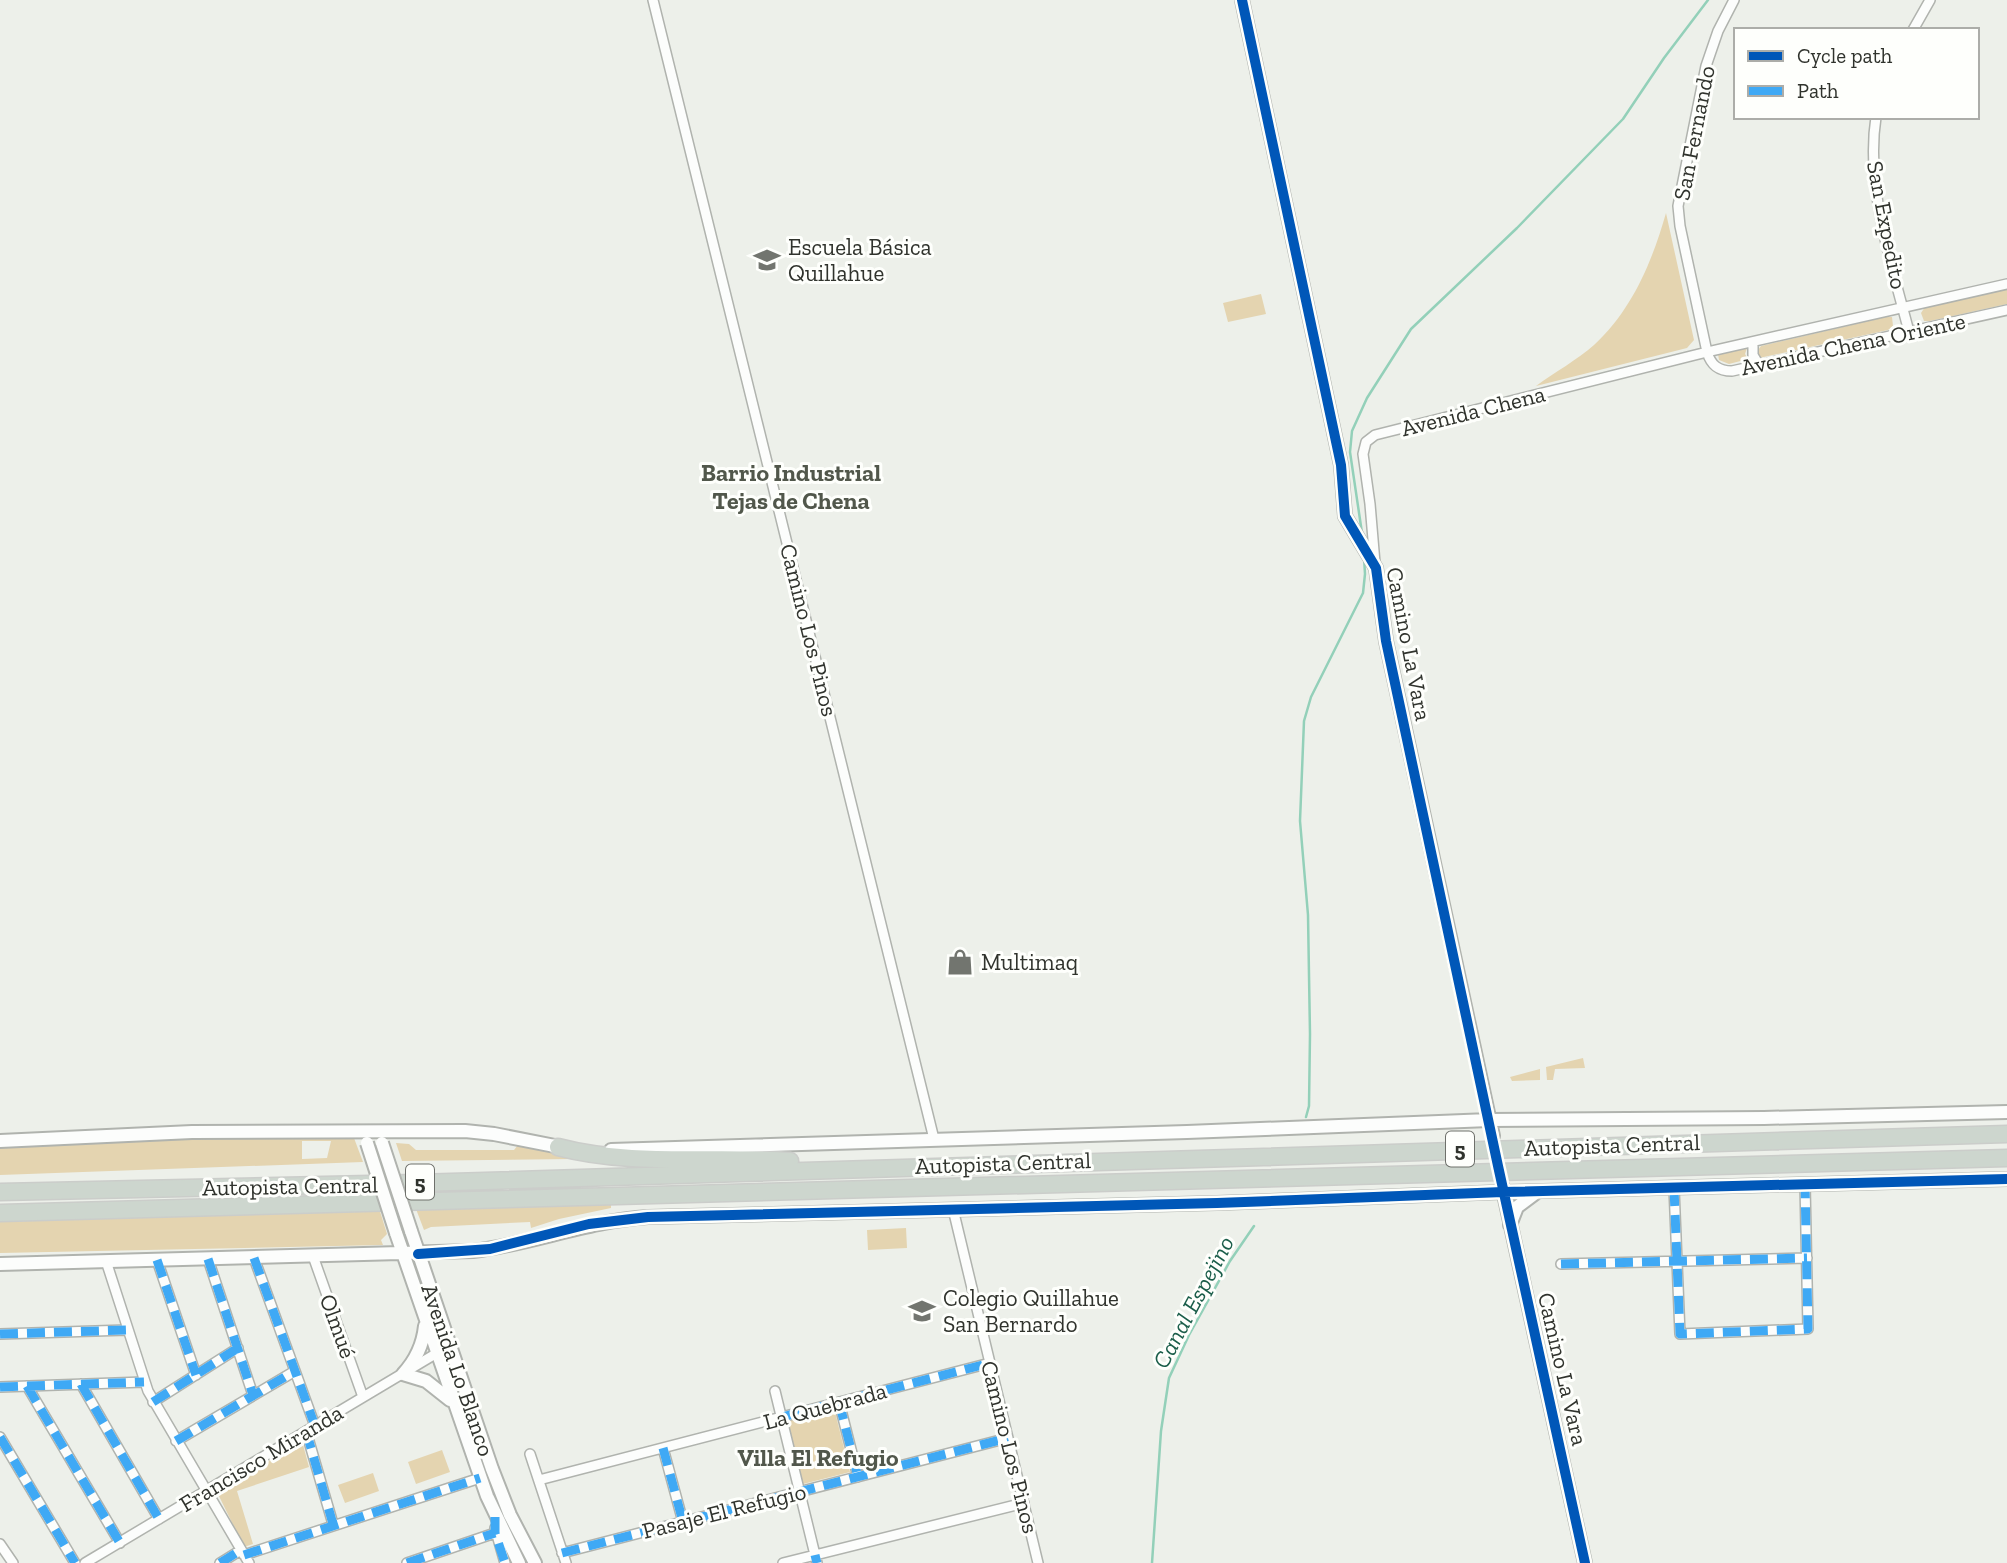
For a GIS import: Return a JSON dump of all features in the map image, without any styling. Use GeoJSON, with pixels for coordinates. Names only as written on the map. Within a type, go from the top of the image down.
{"type":"FeatureCollection","features":[{"type":"Feature","properties":{"kind":"highway","name":"Autopista Central"},"geometry":{"type":"LineString","coordinates":[[0,1192],[417,1183],[2007,1134]]}},
{"type":"Feature","properties":{"kind":"highway"},"geometry":{"type":"LineString","coordinates":[[558,1147],[627,1160],[767,1160],[841,1168]]}},
{"type":"Feature","properties":{"kind":"highway","name":"Autopista Central"},"geometry":{"type":"LineString","coordinates":[[0,1213],[2007,1158]]}},
{"type":"Feature","properties":{"kind":"street","name":"Camino Los Pinos"},"geometry":{"type":"LineString","coordinates":[[653,0],[934,1139]]}},
{"type":"Feature","properties":{"kind":"street","name":"Camino La Vara"},"geometry":{"type":"LineString","coordinates":[[1242,0],[1341,465],[1345,516],[1373,563],[1386,641],[1493,1136]]}},
{"type":"Feature","properties":{"kind":"street","name":"San Fernando"},"geometry":{"type":"LineString","coordinates":[[1707,352],[1679,226],[1678,206],[1706,66],[1718,31],[1734,0]]}},
{"type":"Feature","properties":{"kind":"street"},"geometry":{"type":"LineString","coordinates":[[1914,28],[1930,0]]}},
{"type":"Feature","properties":{"kind":"street","name":"San Expedito"},"geometry":{"type":"LineString","coordinates":[[1876,119],[1872,150],[1874,180],[1909,332]]}},
{"type":"Feature","properties":{"kind":"street"},"geometry":{"type":"LineString","coordinates":[[1707,352],[2007,284]]}},
{"type":"Feature","properties":{"kind":"street","name":"Avenida Chena Oriente"},"geometry":{"type":"LineString","coordinates":[[1707,352],[1712,364],[1724,371],[2007,310]]}},
{"type":"Feature","properties":{"kind":"street"},"geometry":{"type":"LineString","coordinates":[[1753,342],[1753,355],[1759,365]]}},
{"type":"Feature","properties":{"kind":"street","name":"Avenida Chena"},"geometry":{"type":"LineString","coordinates":[[1373,563],[1370,503],[1363,454],[1364,446],[1370,438],[1707,352]]}},
{"type":"Feature","properties":{"kind":"street"},"geometry":{"type":"LineString","coordinates":[[0,1141],[192,1132],[380,1138],[465,1131],[507,1136],[558,1147],[684,1149],[1489,1120],[1765,1118],[2007,1112]]}},
{"type":"Feature","properties":{"kind":"street","name":"Avenida Lo Blanco"},"geometry":{"type":"LineString","coordinates":[[365,1138],[480,1478],[495,1517],[519,1563]]}},
{"type":"Feature","properties":{"kind":"street","name":"Avenida Lo Blanco"},"geometry":{"type":"LineString","coordinates":[[380,1138],[502,1497],[535,1563]]}},
{"type":"Feature","properties":{"kind":"street"},"geometry":{"type":"LineString","coordinates":[[0,1264],[418,1254],[490,1249],[589,1224],[627,1219],[1217,1203],[1502,1188],[1539,1191],[2007,1179]]}},
{"type":"Feature","properties":{"kind":"street"},"geometry":{"type":"LineString","coordinates":[[1674,1188],[1680,1334],[1808,1329],[1805,1184]]}},
{"type":"Feature","properties":{"kind":"street","name":"Camino La Vara"},"geometry":{"type":"LineString","coordinates":[[1502,1188],[1585,1563]]}},
{"type":"Feature","properties":{"kind":"street"},"geometry":{"type":"LineString","coordinates":[[1510,1225],[1517,1207],[1539,1191]]}},
{"type":"Feature","properties":{"kind":"street","name":"Camino Los Pinos"},"geometry":{"type":"LineString","coordinates":[[953,1209],[1038,1563]]}},
{"type":"Feature","properties":{"kind":"street","name":"Olmué"},"geometry":{"type":"LineString","coordinates":[[313,1256],[363,1397]]}},
{"type":"Feature","properties":{"kind":"street"},"geometry":{"type":"LineString","coordinates":[[254,1258],[316,1426]]}},
{"type":"Feature","properties":{"kind":"street"},"geometry":{"type":"LineString","coordinates":[[1560,1264],[1807,1258]]}},
{"type":"Feature","properties":{"kind":"street"},"geometry":{"type":"LineString","coordinates":[[208,1259],[253,1395]]}},
{"type":"Feature","properties":{"kind":"street"},"geometry":{"type":"LineString","coordinates":[[157,1260],[196,1375]]}},
{"type":"Feature","properties":{"kind":"street"},"geometry":{"type":"LineString","coordinates":[[106,1261],[144,1382],[153,1402],[245,1556]]}},
{"type":"Feature","properties":{"kind":"street"},"geometry":{"type":"LineString","coordinates":[[425,1319],[421,1348],[403,1374],[426,1381],[442,1392],[455,1406]]}},
{"type":"Feature","properties":{"kind":"street"},"geometry":{"type":"LineString","coordinates":[[0,1334],[127,1330]]}},
{"type":"Feature","properties":{"kind":"street"},"geometry":{"type":"LineString","coordinates":[[437,1353],[443,1348],[447,1337]]}},
{"type":"Feature","properties":{"kind":"street"},"geometry":{"type":"LineString","coordinates":[[153,1402],[238,1348]]}},
{"type":"Feature","properties":{"kind":"street","name":"Francisco Miranda"},"geometry":{"type":"LineString","coordinates":[[86,1563],[437,1353]]}},
{"type":"Feature","properties":{"kind":"street","name":"La Quebrada"},"geometry":{"type":"LineString","coordinates":[[539,1480],[990,1363]]}},
{"type":"Feature","properties":{"kind":"street"},"geometry":{"type":"LineString","coordinates":[[176,1441],[295,1371]]}},
{"type":"Feature","properties":{"kind":"street"},"geometry":{"type":"LineString","coordinates":[[0,1387],[144,1382]]}},
{"type":"Feature","properties":{"kind":"street"},"geometry":{"type":"LineString","coordinates":[[81,1384],[159,1519]]}},
{"type":"Feature","properties":{"kind":"street"},"geometry":{"type":"LineString","coordinates":[[27,1386],[120,1543]]}},
{"type":"Feature","properties":{"kind":"street"},"geometry":{"type":"LineString","coordinates":[[775,1391],[816,1559]]}},
{"type":"Feature","properties":{"kind":"street"},"geometry":{"type":"LineString","coordinates":[[839,1402],[858,1477]]}},
{"type":"Feature","properties":{"kind":"street"},"geometry":{"type":"LineString","coordinates":[[306,1432],[333,1524]]}},
{"type":"Feature","properties":{"kind":"street"},"geometry":{"type":"LineString","coordinates":[[0,1437],[75,1563]]}},
{"type":"Feature","properties":{"kind":"street","name":"Pasaje El Refugio"},"geometry":{"type":"LineString","coordinates":[[564,1558],[683,1522],[1008,1438]]}},
{"type":"Feature","properties":{"kind":"street"},"geometry":{"type":"LineString","coordinates":[[663,1448],[683,1522]]}},
{"type":"Feature","properties":{"kind":"street","name":"Avenida Lo Blanco"},"geometry":{"type":"LineString","coordinates":[[530,1454],[564,1558]]}},
{"type":"Feature","properties":{"kind":"street"},"geometry":{"type":"LineString","coordinates":[[220,1563],[480,1478]]}},
{"type":"Feature","properties":{"kind":"street"},"geometry":{"type":"LineString","coordinates":[[783,1563],[816,1559],[1024,1503]]}},
{"type":"Feature","properties":{"kind":"street","name":"Avenida Lo Blanco"},"geometry":{"type":"LineString","coordinates":[[495,1517],[495,1533],[505,1563]]}},
{"type":"Feature","properties":{"kind":"street"},"geometry":{"type":"LineString","coordinates":[[407,1563],[495,1533]]}},
{"type":"Feature","properties":{"kind":"street"},"geometry":{"type":"LineString","coordinates":[[0,1544],[13,1563]]}},
{"type":"Feature","properties":{"kind":"shaded area"},"geometry":{"type":"Polygon","coordinates":[[[1666,213],[1694,340],[1687,348],[1536,386],[1594,345],[1619,317],[1647,267],[1666,213]]]}},
{"type":"Feature","properties":{"kind":"shaded area"},"geometry":{"type":"Polygon","coordinates":[[[2007,289],[2007,304],[1930,321],[1924,321],[1921,313],[1925,307],[2007,289]]]}},
{"type":"Feature","properties":{"kind":"shaded area"},"geometry":{"type":"Polygon","coordinates":[[[1261,294],[1266,314],[1228,322],[1223,303],[1261,294]]]}},
{"type":"Feature","properties":{"kind":"shaded area"},"geometry":{"type":"Polygon","coordinates":[[[1892,317],[1893,326],[1888,330],[1759,358],[1758,350],[1761,346],[1892,317]]]}},
{"type":"Feature","properties":{"kind":"shaded area"},"geometry":{"type":"Polygon","coordinates":[[[1747,348],[1745,354],[1748,359],[1729,364],[1719,360],[1718,354],[1747,348]]]}},
{"type":"Feature","properties":{"kind":"shaded area"},"geometry":{"type":"Polygon","coordinates":[[[1583,1058],[1585,1068],[1555,1069],[1553,1080],[1547,1080],[1546,1067],[1583,1058]]]}},
{"type":"Feature","properties":{"kind":"shaded area"},"geometry":{"type":"Polygon","coordinates":[[[1540,1069],[1540,1080],[1512,1081],[1510,1077],[1540,1069]]]}},
{"type":"Feature","properties":{"kind":"shaded area"},"geometry":{"type":"Polygon","coordinates":[[[238,1137],[354,1138],[363,1162],[0,1175],[0,1148],[238,1137]],[[302,1141],[302,1159],[327,1158],[331,1141],[302,1141]]]}},
{"type":"Feature","properties":{"kind":"shaded area"},"geometry":{"type":"Polygon","coordinates":[[[396,1143],[409,1144],[416,1150],[514,1150],[518,1145],[577,1153],[574,1159],[402,1161],[396,1143]]]}},
{"type":"Feature","properties":{"kind":"shaded area"},"geometry":{"type":"Polygon","coordinates":[[[611,1201],[611,1208],[531,1228],[530,1222],[431,1227],[424,1230],[416,1209],[611,1201]]]}},
{"type":"Feature","properties":{"kind":"shaded area"},"geometry":{"type":"Polygon","coordinates":[[[379,1208],[387,1234],[381,1240],[383,1245],[0,1253],[0,1222],[379,1208]]]}},
{"type":"Feature","properties":{"kind":"shaded area"},"geometry":{"type":"Polygon","coordinates":[[[906,1228],[907,1248],[868,1250],[867,1230],[906,1228]]]}},
{"type":"Feature","properties":{"kind":"shaded area"},"geometry":{"type":"Polygon","coordinates":[[[834,1408],[850,1472],[803,1484],[787,1420],[834,1408]]]}},
{"type":"Feature","properties":{"kind":"shaded area"},"geometry":{"type":"Polygon","coordinates":[[[302,1441],[309,1467],[237,1491],[253,1544],[244,1547],[217,1492],[302,1441]]]}},
{"type":"Feature","properties":{"kind":"shaded area"},"geometry":{"type":"Polygon","coordinates":[[[442,1450],[450,1472],[416,1484],[408,1462],[442,1450]]]}},
{"type":"Feature","properties":{"kind":"shaded area"},"geometry":{"type":"Polygon","coordinates":[[[373,1473],[379,1491],[345,1503],[338,1485],[373,1473]]]}},
{"type":"Feature","properties":{"kind":"waterway"},"geometry":{"type":"LineString","coordinates":[[1362,533],[1350,452],[1352,431],[1367,398],[1411,329],[1517,228],[1623,119],[1708,0]]}},
{"type":"Feature","properties":{"kind":"waterway"},"geometry":{"type":"LineString","coordinates":[[1306,1117],[1309,1106],[1310,1034],[1308,915],[1300,821],[1304,721],[1311,697],[1363,593],[1364,557]]}},
{"type":"Feature","properties":{"kind":"waterway","name":"Canal Espejino"},"geometry":{"type":"LineString","coordinates":[[1152,1563],[1161,1431],[1169,1378],[1189,1335],[1230,1261],[1254,1226]]}},
{"type":"Feature","properties":{"kind":"marked path"},"geometry":{"type":"LineString","coordinates":[[1674,1188],[1680,1334],[1808,1329],[1805,1184]]}},
{"type":"Feature","properties":{"kind":"marked path"},"geometry":{"type":"LineString","coordinates":[[254,1258],[315,1426]]}},
{"type":"Feature","properties":{"kind":"marked path"},"geometry":{"type":"LineString","coordinates":[[1561,1264],[1807,1258]]}},
{"type":"Feature","properties":{"kind":"marked path"},"geometry":{"type":"LineString","coordinates":[[208,1259],[253,1395]]}},
{"type":"Feature","properties":{"kind":"marked path"},"geometry":{"type":"LineString","coordinates":[[157,1260],[196,1375]]}},
{"type":"Feature","properties":{"kind":"marked path"},"geometry":{"type":"LineString","coordinates":[[0,1334],[127,1330]]}},
{"type":"Feature","properties":{"kind":"marked path"},"geometry":{"type":"LineString","coordinates":[[153,1402],[238,1348]]}},
{"type":"Feature","properties":{"kind":"marked path"},"geometry":{"type":"LineString","coordinates":[[782,1417],[990,1363]]}},
{"type":"Feature","properties":{"kind":"marked path"},"geometry":{"type":"LineString","coordinates":[[176,1441],[295,1371]]}},
{"type":"Feature","properties":{"kind":"marked path"},"geometry":{"type":"LineString","coordinates":[[0,1387],[144,1382]]}},
{"type":"Feature","properties":{"kind":"marked path"},"geometry":{"type":"LineString","coordinates":[[81,1384],[159,1519]]}},
{"type":"Feature","properties":{"kind":"marked path"},"geometry":{"type":"LineString","coordinates":[[27,1386],[120,1543]]}},
{"type":"Feature","properties":{"kind":"marked path"},"geometry":{"type":"LineString","coordinates":[[839,1402],[858,1477]]}},
{"type":"Feature","properties":{"kind":"marked path"},"geometry":{"type":"LineString","coordinates":[[306,1431],[333,1524]]}},
{"type":"Feature","properties":{"kind":"marked path"},"geometry":{"type":"LineString","coordinates":[[0,1437],[75,1563]]}},
{"type":"Feature","properties":{"kind":"marked path"},"geometry":{"type":"LineString","coordinates":[[562,1553],[1008,1438]]}},
{"type":"Feature","properties":{"kind":"marked path"},"geometry":{"type":"LineString","coordinates":[[663,1448],[683,1522]]}},
{"type":"Feature","properties":{"kind":"marked path"},"geometry":{"type":"LineString","coordinates":[[244,1555],[480,1478]]}},
{"type":"Feature","properties":{"kind":"marked path"},"geometry":{"type":"LineString","coordinates":[[495,1517],[495,1533],[505,1563]]}},
{"type":"Feature","properties":{"kind":"marked path"},"geometry":{"type":"LineString","coordinates":[[407,1563],[495,1533]]}},
{"type":"Feature","properties":{"kind":"marked path"},"geometry":{"type":"LineString","coordinates":[[220,1563],[241,1550]]}},
{"type":"Feature","properties":{"kind":"marked path"},"geometry":{"type":"LineString","coordinates":[[815,1555],[817,1563]]}},
{"type":"Feature","properties":{"kind":"cycle path"},"geometry":{"type":"LineString","coordinates":[[1242,0],[1341,465],[1345,516],[1376,568],[1386,641],[1585,1563]]}},
{"type":"Feature","properties":{"kind":"cycle path"},"geometry":{"type":"LineString","coordinates":[[418,1254],[490,1249],[589,1224],[648,1217],[2007,1179]]}},
{"type":"Feature","properties":{"kind":"place","name":"Escuela Básica Quillahue"},"geometry":{"type":"Point","coordinates":[767,260]}},
{"type":"Feature","properties":{"kind":"place","name":"Multimaq"},"geometry":{"type":"Point","coordinates":[960,962]}},
{"type":"Feature","properties":{"kind":"place","name":"Colegio Quillahue San Bernardo"},"geometry":{"type":"Point","coordinates":[922,1311]}},
{"type":"Feature","properties":{"kind":"district","name":"Barrio Industrial Tejas de Chena"},"geometry":{"type":"Point","coordinates":[791,486]}},
{"type":"Feature","properties":{"kind":"district","name":"Villa El Refugio"},"geometry":{"type":"Point","coordinates":[818,1457]}}]}
